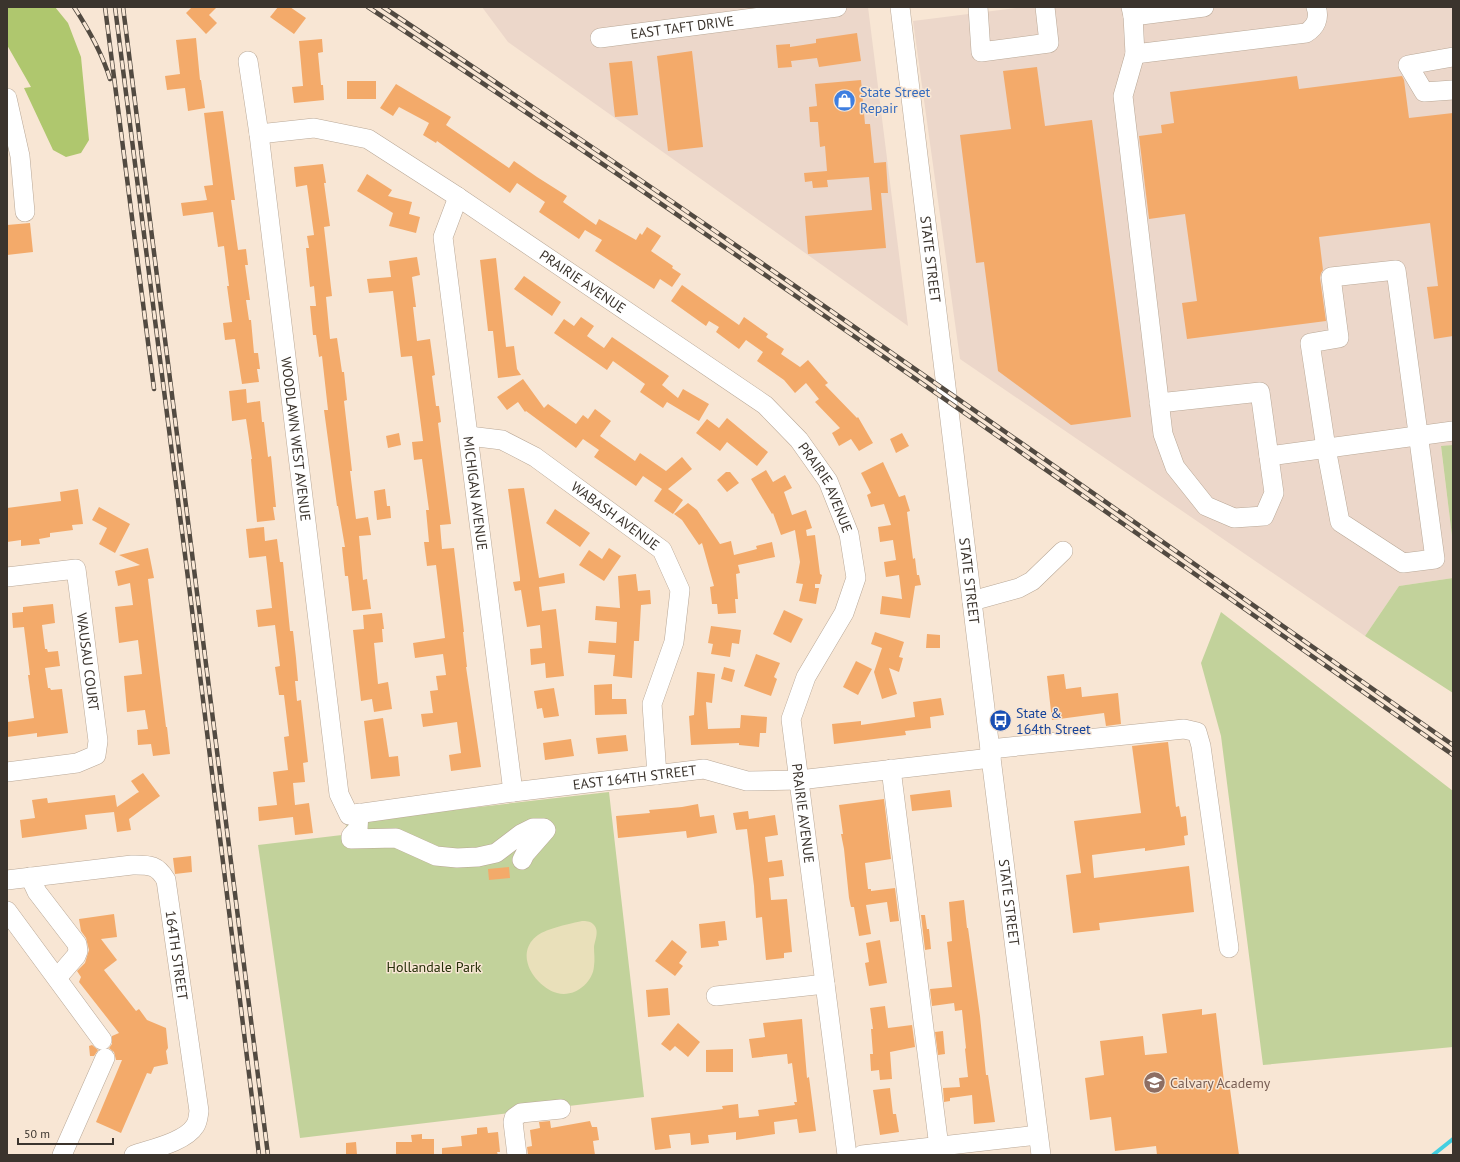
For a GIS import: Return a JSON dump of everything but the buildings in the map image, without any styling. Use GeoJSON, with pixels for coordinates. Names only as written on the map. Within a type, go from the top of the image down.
{"type":"FeatureCollection","features":[{"type":"Feature","properties":{"kind":"street","name":"EAST TAFT DRIVE"},"geometry":{"type":"LineString","coordinates":[[600,38],[836,7]]}},
{"type":"Feature","properties":{"kind":"street","name":"STATE STREET"},"geometry":{"type":"LineString","coordinates":[[900,7],[990,754],[1041,1155]]}},
{"type":"Feature","properties":{"kind":"street"},"geometry":{"type":"LineString","coordinates":[[978,7],[981,52],[1049,43],[1045,7]]}},
{"type":"Feature","properties":{"kind":"street"},"geometry":{"type":"LineString","coordinates":[[1159,403],[1260,392],[1274,493],[1264,516],[1234,518],[1206,506],[1174,467],[1163,434],[1159,403],[1123,96],[1135,54],[1132,12],[1204,7]]}},
{"type":"Feature","properties":{"kind":"street"},"geometry":{"type":"LineString","coordinates":[[1135,54],[1306,33],[1316,24],[1318,17],[1316,7]]}},
{"type":"Feature","properties":{"kind":"street"},"geometry":{"type":"LineString","coordinates":[[1453,57],[1408,65],[1424,92],[1453,90]]}},
{"type":"Feature","properties":{"kind":"street","name":"WOODLAWN WEST AVENUE"},"geometry":{"type":"LineString","coordinates":[[248,61],[259,134],[339,794],[354,814]]}},
{"type":"Feature","properties":{"kind":"street"},"geometry":{"type":"LineString","coordinates":[[7,98],[20,156],[25,212]]}},
{"type":"Feature","properties":{"kind":"street","name":"PRAIRIE AVENUE"},"geometry":{"type":"LineString","coordinates":[[259,134],[314,128],[368,139],[458,197],[765,405],[799,440],[828,481],[849,534],[856,578],[844,613],[806,677],[791,719],[847,1155]]}},
{"type":"Feature","properties":{"kind":"street","name":"MICHIGAN AVENUE"},"geometry":{"type":"LineString","coordinates":[[458,197],[443,237],[513,792]]}},
{"type":"Feature","properties":{"kind":"street"},"geometry":{"type":"LineString","coordinates":[[1396,270],[1418,436],[1435,558],[1403,563],[1340,522],[1326,448],[1310,343],[1339,338],[1331,277],[1396,270]]}},
{"type":"Feature","properties":{"kind":"street"},"geometry":{"type":"LineString","coordinates":[[1269,456],[1453,431]]}},
{"type":"Feature","properties":{"kind":"street","name":"WABASH AVENUE"},"geometry":{"type":"LineString","coordinates":[[469,436],[502,440],[535,457],[662,550],[680,590],[674,642],[652,704],[657,775]]}},
{"type":"Feature","properties":{"kind":"street"},"geometry":{"type":"LineString","coordinates":[[972,601],[1019,588],[1032,581],[1063,551]]}},
{"type":"Feature","properties":{"kind":"street","name":"WAUSAU COURT"},"geometry":{"type":"LineString","coordinates":[[7,578],[76,569],[98,741],[96,755],[77,763],[7,772]]}},
{"type":"Feature","properties":{"kind":"street","name":"EAST 164TH STREET"},"geometry":{"type":"LineString","coordinates":[[354,814],[513,792],[704,769],[747,781],[799,780],[891,769],[1184,728],[1197,732],[1201,746],[1229,948]]}},
{"type":"Feature","properties":{"kind":"street"},"geometry":{"type":"LineString","coordinates":[[891,769],[939,1150]]}},
{"type":"Feature","properties":{"kind":"street"},"geometry":{"type":"LineString","coordinates":[[354,814],[358,829],[350,839],[396,838],[436,856],[450,858],[478,857],[496,853],[521,834],[533,828],[544,828],[546,830],[525,854],[522,860]]}},
{"type":"Feature","properties":{"kind":"street","name":"164TH STREET"},"geometry":{"type":"LineString","coordinates":[[7,880],[132,865],[154,867],[161,871],[166,880],[199,1111],[198,1120],[195,1127],[186,1135],[172,1142],[134,1155]]}},
{"type":"Feature","properties":{"kind":"street"},"geometry":{"type":"LineString","coordinates":[[30,877],[37,892],[77,944],[78,951],[76,956],[57,978]]}},
{"type":"Feature","properties":{"kind":"street"},"geometry":{"type":"LineString","coordinates":[[7,911],[102,1040]]}},
{"type":"Feature","properties":{"kind":"street"},"geometry":{"type":"LineString","coordinates":[[716,996],[825,984]]}},
{"type":"Feature","properties":{"kind":"street"},"geometry":{"type":"LineString","coordinates":[[62,1155],[105,1058]]}},
{"type":"Feature","properties":{"kind":"street"},"geometry":{"type":"LineString","coordinates":[[517,1155],[513,1122],[514,1118],[521,1113],[561,1109]]}},
{"type":"Feature","properties":{"kind":"street"},"geometry":{"type":"LineString","coordinates":[[862,1155],[939,1150],[1038,1135]]}},
{"type":"Feature","properties":{"kind":"shaded area"},"geometry":{"type":"Polygon","coordinates":[[[482,7],[868,7],[908,326],[508,42],[482,7]]]}},
{"type":"Feature","properties":{"kind":"shaded area"},"geometry":{"type":"Polygon","coordinates":[[[1024,7],[1453,7],[1453,445],[1441,447],[1453,544],[1453,578],[1399,586],[1365,636],[960,359],[913,21],[1024,7]]]}},
{"type":"Feature","properties":{"kind":"green space"},"geometry":{"type":"Polygon","coordinates":[[[7,7],[55,7],[68,23],[81,57],[89,140],[81,153],[66,157],[53,150],[24,88],[31,87],[7,45],[7,7]]]}},
{"type":"Feature","properties":{"kind":"green space"},"geometry":{"type":"Polygon","coordinates":[[[1453,445],[1453,544],[1441,446],[1453,445]]]}},
{"type":"Feature","properties":{"kind":"green space"},"geometry":{"type":"Polygon","coordinates":[[[1453,578],[1453,693],[1365,636],[1399,586],[1453,578]]]}},
{"type":"Feature","properties":{"kind":"green space"},"geometry":{"type":"Polygon","coordinates":[[[1221,612],[1453,791],[1453,1047],[1263,1065],[1221,736],[1201,663],[1221,612]]]}},
{"type":"Feature","properties":{"kind":"green space","name":"Hollandale Park"},"geometry":{"type":"Polygon","coordinates":[[[609,792],[644,1097],[300,1138],[258,845],[342,835],[348,822],[609,792]]]}},
{"type":"Feature","properties":{"kind":"sand"},"geometry":{"type":"Polygon","coordinates":[[[582,921],[591,922],[596,929],[593,972],[582,988],[570,993],[557,993],[541,984],[534,976],[527,959],[527,951],[531,942],[538,935],[559,926],[582,921]]]}},
{"type":"Feature","properties":{"kind":"waterway"},"geometry":{"type":"LineString","coordinates":[[1433,1155],[1453,1139]]}},
{"type":"Feature","properties":{"kind":"railway"},"geometry":{"type":"LineString","coordinates":[[74,7],[95,42],[110,79]]}},
{"type":"Feature","properties":{"kind":"railway"},"geometry":{"type":"LineString","coordinates":[[105,7],[154,389]]}},
{"type":"Feature","properties":{"kind":"railway"},"geometry":{"type":"LineString","coordinates":[[115,7],[190,594],[259,1155]]}},
{"type":"Feature","properties":{"kind":"railway"},"geometry":{"type":"LineString","coordinates":[[123,7],[268,1155]]}},
{"type":"Feature","properties":{"kind":"railway"},"geometry":{"type":"LineString","coordinates":[[368,7],[505,98],[778,284],[1453,755]]}},
{"type":"Feature","properties":{"kind":"railway"},"geometry":{"type":"LineString","coordinates":[[383,7],[653,188],[787,280],[1453,745]]}},
{"type":"Feature","properties":{"kind":"place","name":"State Street Repair"},"geometry":{"type":"Point","coordinates":[845,100]}},
{"type":"Feature","properties":{"kind":"place","name":"State & 164th Street"},"geometry":{"type":"Point","coordinates":[1000,721]}},
{"type":"Feature","properties":{"kind":"place","name":"Calvary Academy"},"geometry":{"type":"Point","coordinates":[1155,1083]}}]}
